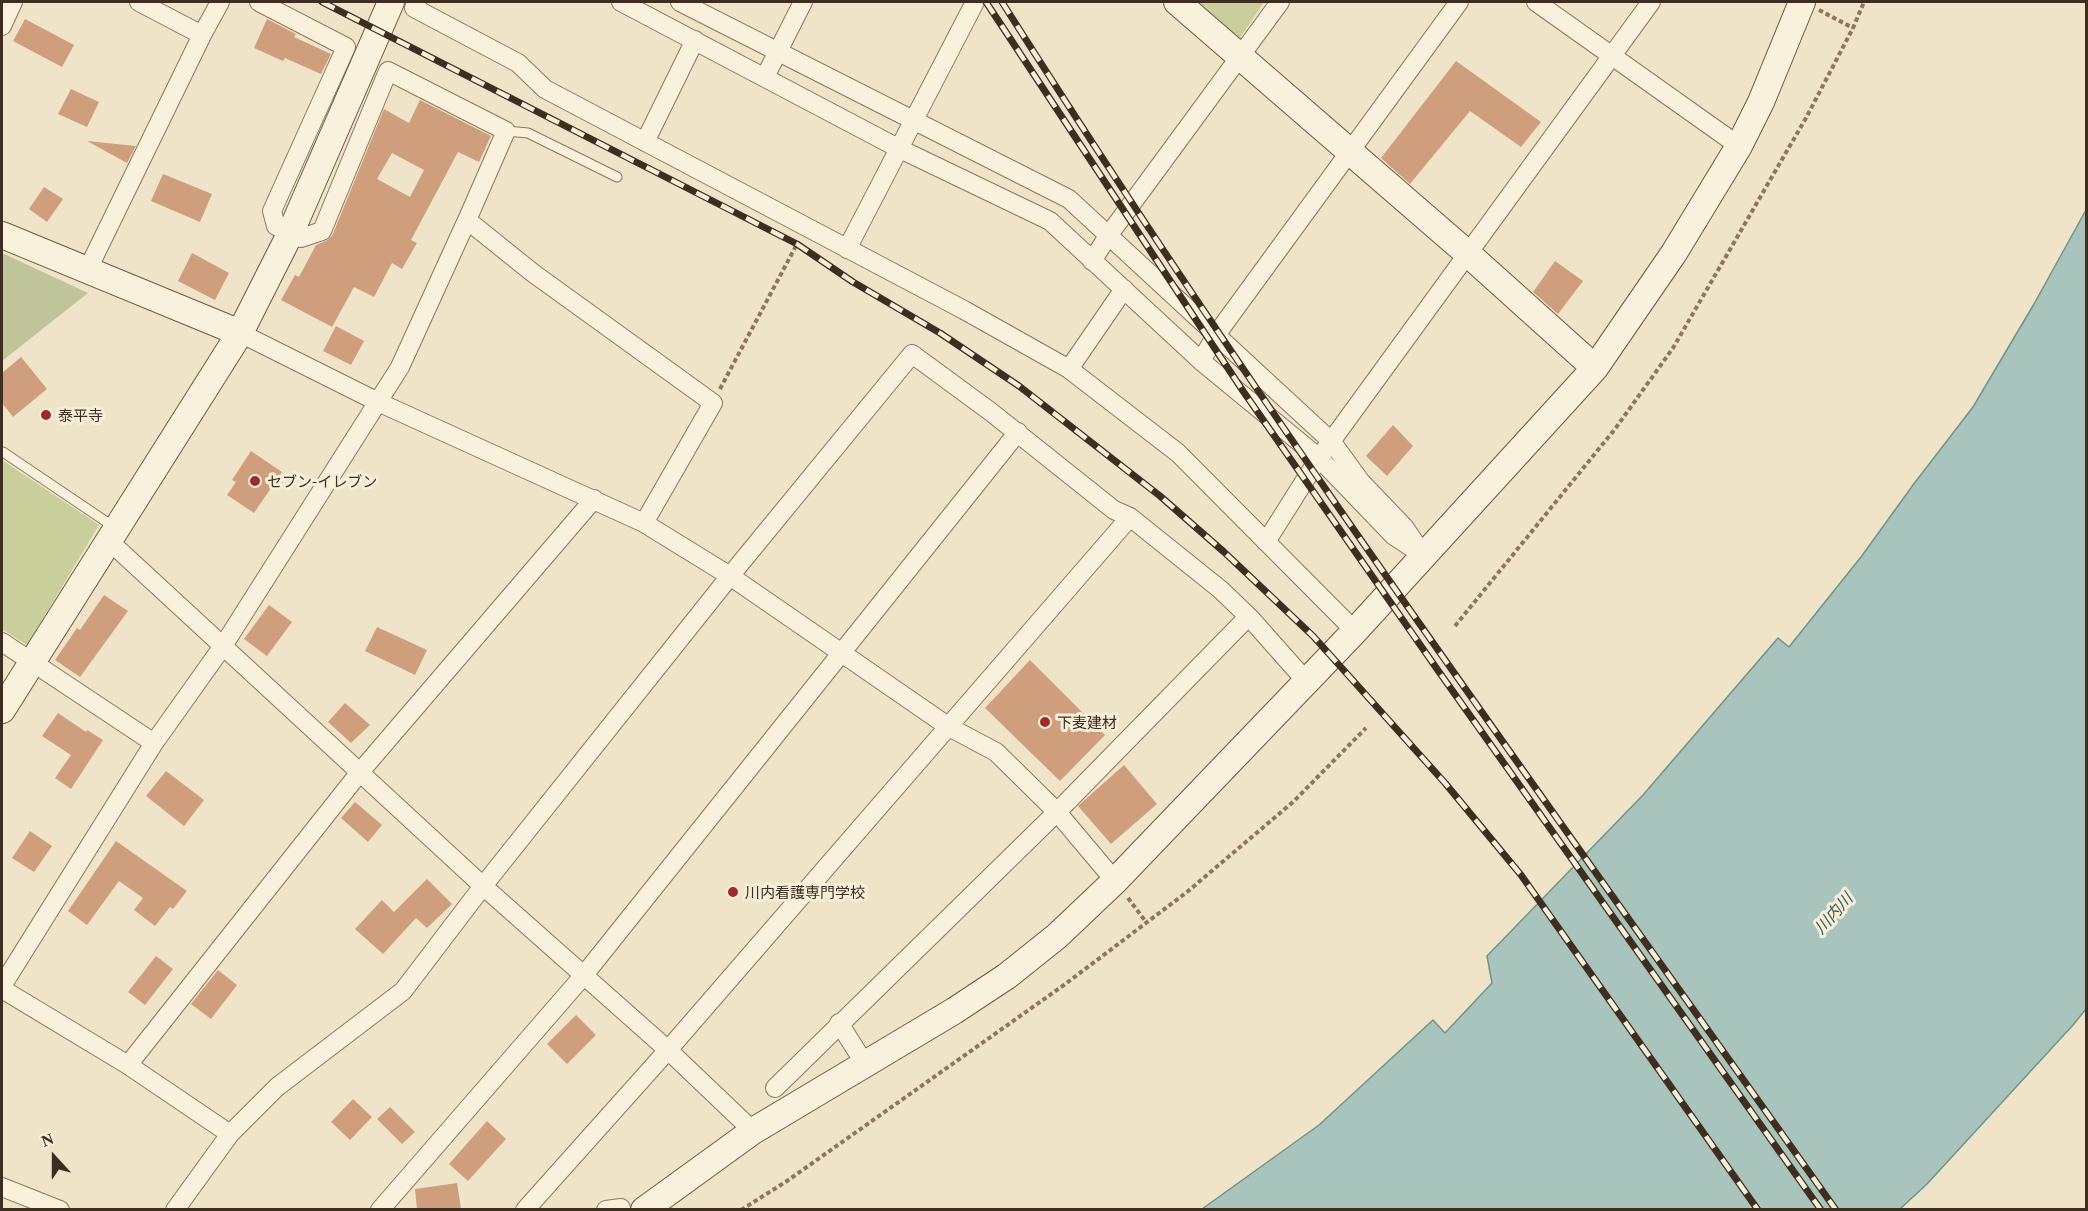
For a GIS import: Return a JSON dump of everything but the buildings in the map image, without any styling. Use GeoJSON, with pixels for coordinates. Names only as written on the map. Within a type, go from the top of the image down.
{"type":"FeatureCollection","features":[{"type":"Feature","properties":{"kind":"street"},"geometry":{"type":"LineString","coordinates":[[2,26],[14,2]]}},
{"type":"Feature","properties":{"kind":"street"},"geometry":{"type":"LineString","coordinates":[[139,2],[202,34]]}},
{"type":"Feature","properties":{"kind":"street"},"geometry":{"type":"LineString","coordinates":[[87,271],[202,34],[220,2]]}},
{"type":"Feature","properties":{"kind":"street"},"geometry":{"type":"LineString","coordinates":[[230,1134],[128,1065],[2,987],[154,743],[223,646],[400,368],[506,131],[388,71],[322,231],[301,238],[290,234],[276,226],[272,211],[346,47],[259,2]]}},
{"type":"Feature","properties":{"kind":"street"},"geometry":{"type":"LineString","coordinates":[[2,711],[240,333],[290,234],[391,2]]}},
{"type":"Feature","properties":{"kind":"street"},"geometry":{"type":"LineString","coordinates":[[417,2],[414,8],[518,63],[545,89],[964,310],[1069,369],[1178,453],[1355,630]]}},
{"type":"Feature","properties":{"kind":"street"},"geometry":{"type":"LineString","coordinates":[[624,2],[898,148],[1050,222],[1201,361],[1319,458],[1394,536],[1423,555]]}},
{"type":"Feature","properties":{"kind":"street"},"geometry":{"type":"LineString","coordinates":[[680,2],[1069,200],[1332,442],[1361,482],[1404,528],[1423,555]]}},
{"type":"Feature","properties":{"kind":"street"},"geometry":{"type":"LineString","coordinates":[[765,77],[803,2]]}},
{"type":"Feature","properties":{"kind":"street"},"geometry":{"type":"LineString","coordinates":[[847,249],[975,2]]}},
{"type":"Feature","properties":{"kind":"street"},"geometry":{"type":"LineString","coordinates":[[1177,2],[1467,253],[1595,368]]}},
{"type":"Feature","properties":{"kind":"street"},"geometry":{"type":"LineString","coordinates":[[1092,261],[1280,2]]}},
{"type":"Feature","properties":{"kind":"street"},"geometry":{"type":"LineString","coordinates":[[1201,361],[1216,335],[1459,2]]}},
{"type":"Feature","properties":{"kind":"street"},"geometry":{"type":"LineString","coordinates":[[1536,2],[1739,146]]}},
{"type":"Feature","properties":{"kind":"street"},"geometry":{"type":"LineString","coordinates":[[1266,542],[1319,458],[1651,2]]}},
{"type":"Feature","properties":{"kind":"street"},"geometry":{"type":"LineString","coordinates":[[623,1209],[954,1011],[1007,976],[1057,936],[1115,881],[1355,630],[1595,368],[1674,253],[1739,146],[1808,4]]}},
{"type":"Feature","properties":{"kind":"street"},"geometry":{"type":"LineString","coordinates":[[645,142],[695,40]]}},
{"type":"Feature","properties":{"kind":"street"},"geometry":{"type":"LineString","coordinates":[[467,220],[533,273],[713,403],[644,523]]}},
{"type":"Feature","properties":{"kind":"street"},"geometry":{"type":"LineString","coordinates":[[2,235],[240,333],[378,402],[644,523],[730,576],[949,727],[996,752],[1057,812],[1115,881]]}},
{"type":"Feature","properties":{"kind":"street"},"geometry":{"type":"LineString","coordinates":[[1069,369],[1124,289]]}},
{"type":"Feature","properties":{"kind":"street"},"geometry":{"type":"LineString","coordinates":[[175,1209],[230,1134],[277,1087],[403,991],[483,886],[730,576],[912,354],[1017,432],[1114,510],[1130,517],[1221,590],[1306,681]]}},
{"type":"Feature","properties":{"kind":"street"},"geometry":{"type":"LineString","coordinates":[[380,1209],[584,975],[1017,432]]}},
{"type":"Feature","properties":{"kind":"street"},"geometry":{"type":"LineString","coordinates":[[128,1065],[360,772],[594,499]]}},
{"type":"Feature","properties":{"kind":"street"},"geometry":{"type":"LineString","coordinates":[[525,1209],[668,1050],[1130,517]]}},
{"type":"Feature","properties":{"kind":"street"},"geometry":{"type":"LineString","coordinates":[[112,534],[223,646],[483,886],[668,1050],[753,1131]]}},
{"type":"Feature","properties":{"kind":"street"},"geometry":{"type":"LineString","coordinates":[[775,1088],[1057,812],[1248,617]]}},
{"type":"Feature","properties":{"kind":"street"},"geometry":{"type":"LineString","coordinates":[[2,642],[154,743]]}},
{"type":"Feature","properties":{"kind":"street"},"geometry":{"type":"LineString","coordinates":[[839,1023],[865,1064]]}},
{"type":"Feature","properties":{"kind":"street"},"geometry":{"type":"LineString","coordinates":[[3,1189],[60,1209]]}},
{"type":"Feature","properties":{"kind":"lane"},"geometry":{"type":"LineString","coordinates":[[506,131],[528,133],[617,177]]}},
{"type":"Feature","properties":{"kind":"lane"},"geometry":{"type":"LineString","coordinates":[[3,452],[112,534]]}},
{"type":"Feature","properties":{"kind":"path"},"geometry":{"type":"LineString","coordinates":[[1455,626],[1616,429],[1673,348],[1800,128],[1853,28],[1864,2]]}},
{"type":"Feature","properties":{"kind":"path"},"geometry":{"type":"LineString","coordinates":[[1808,4],[1853,28]]}},
{"type":"Feature","properties":{"kind":"path"},"geometry":{"type":"LineString","coordinates":[[713,403],[797,244],[805,243]]}},
{"type":"Feature","properties":{"kind":"path"},"geometry":{"type":"LineString","coordinates":[[741,1209],[787,1181],[1064,985],[1187,892],[1293,802],[1366,728]]}},
{"type":"Feature","properties":{"kind":"path"},"geometry":{"type":"LineString","coordinates":[[1115,881],[1146,922]]}},
{"type":"Feature","properties":{"kind":"green space"},"geometry":{"type":"Polygon","coordinates":[[[1193,2],[1264,2],[1238,41],[1193,2]]]}},
{"type":"Feature","properties":{"kind":"green space"},"geometry":{"type":"Polygon","coordinates":[[[2,253],[88,293],[2,361],[2,253]]]}},
{"type":"Feature","properties":{"kind":"green space"},"geometry":{"type":"Polygon","coordinates":[[[2,460],[99,525],[27,645],[2,629],[2,460]]]}},
{"type":"Feature","properties":{"kind":"water","name":"川内川"},"geometry":{"type":"Polygon","coordinates":[[[2086,210],[2086,1009],[2073,1025],[1927,1184],[1900,1209],[1202,1209],[1319,1125],[1433,1020],[1445,1033],[1492,983],[1487,956],[1643,795],[1778,638],[1789,647],[1861,557],[1973,407],[2086,210]]]}},
{"type":"Feature","properties":{"kind":"railway"},"geometry":{"type":"LineString","coordinates":[[322,2],[797,244],[853,282],[940,333],[1019,386],[1160,496],[1224,552],[1313,636],[1445,783],[1521,875],[1758,1210]]}},
{"type":"Feature","properties":{"kind":"railway"},"geometry":{"type":"LineString","coordinates":[[986,2],[1243,391],[1821,1210]]}},
{"type":"Feature","properties":{"kind":"railway"},"geometry":{"type":"LineString","coordinates":[[1002,2],[1101,156],[1306,461],[1836,1210]]}},
{"type":"Feature","properties":{"kind":"place","name":"泰平寺"},"geometry":{"type":"Point","coordinates":[46,415]}},
{"type":"Feature","properties":{"kind":"place","name":"セブン-イレブン"},"geometry":{"type":"Point","coordinates":[255,481]}},
{"type":"Feature","properties":{"kind":"place","name":"下麦建材"},"geometry":{"type":"Point","coordinates":[1045,722]}},
{"type":"Feature","properties":{"kind":"place","name":"川内看護専門学校"},"geometry":{"type":"Point","coordinates":[733,892]}}]}
